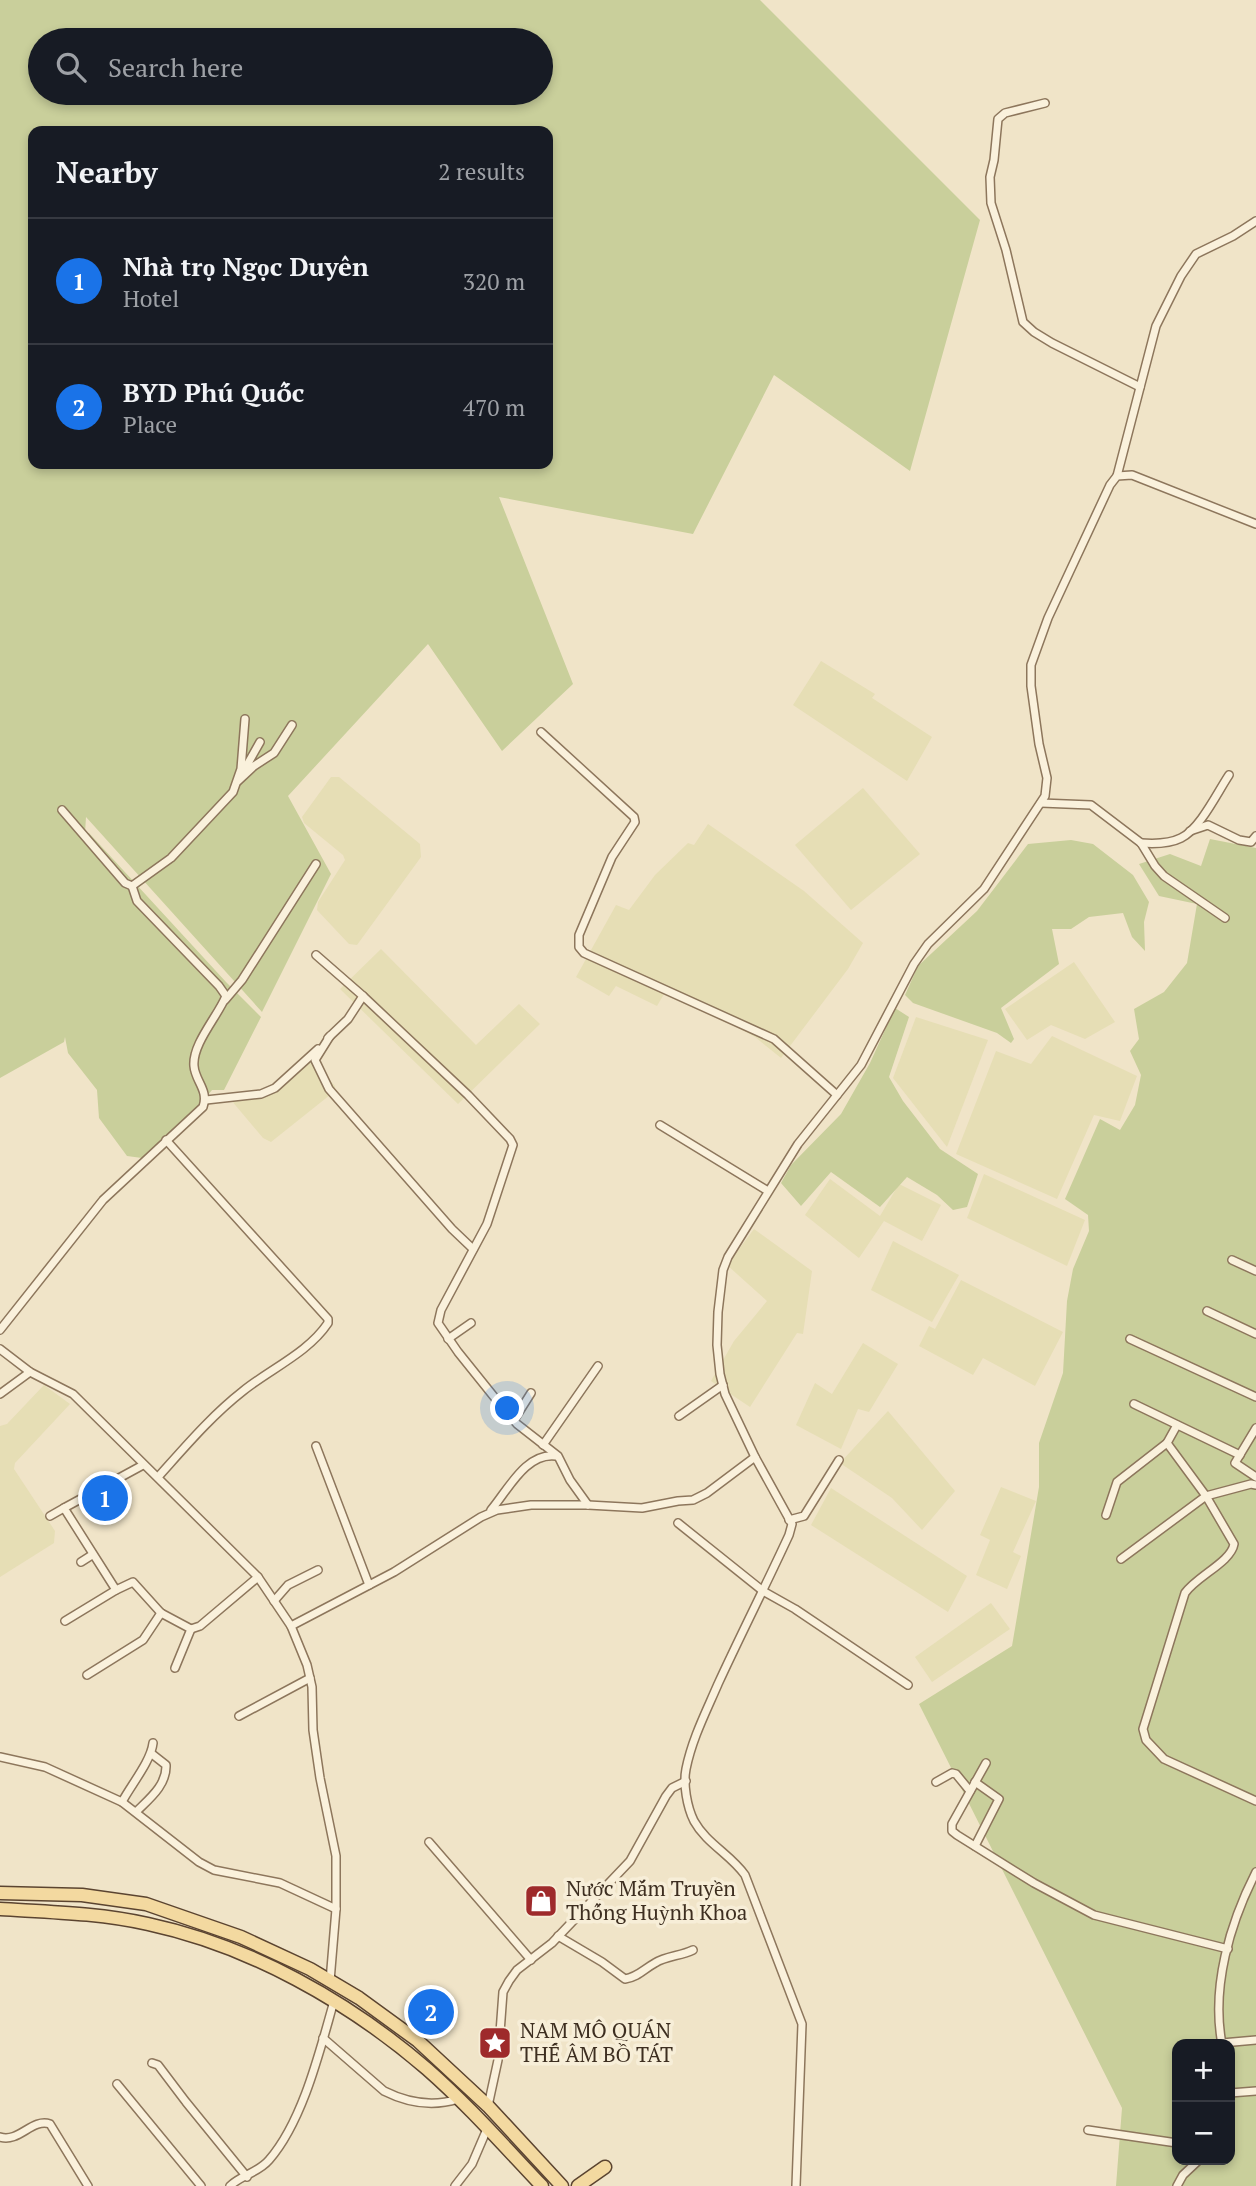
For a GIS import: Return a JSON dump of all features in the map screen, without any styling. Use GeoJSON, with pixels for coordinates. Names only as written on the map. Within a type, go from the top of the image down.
{"type":"FeatureCollection","features":[{"type":"Feature","properties":{"kind":"main road"},"geometry":{"type":"LineString","coordinates":[[0,1893],[82,1895],[146,1904],[242,1937],[310,1969],[418,2041],[488,2106],[562,2186]]}},
{"type":"Feature","properties":{"kind":"main road"},"geometry":{"type":"LineString","coordinates":[[0,1909],[88,1915],[146,1923],[253,1958],[334,2001],[426,2068],[542,2186]]}},
{"type":"Feature","properties":{"kind":"main road"},"geometry":{"type":"LineString","coordinates":[[334,2001],[336,1984]]}},
{"type":"Feature","properties":{"kind":"main road"},"geometry":{"type":"LineString","coordinates":[[483,2124],[488,2106]]}},
{"type":"Feature","properties":{"kind":"main road"},"geometry":{"type":"LineString","coordinates":[[578,2186],[605,2167]]}},
{"type":"Feature","properties":{"kind":"street"},"geometry":{"type":"LineString","coordinates":[[1045,103],[1019,108],[1000,116],[990,177],[991,203],[1006,250],[1023,322],[1052,343],[1140,387]]}},
{"type":"Feature","properties":{"kind":"street"},"geometry":{"type":"LineString","coordinates":[[796,2186],[802,2062],[802,2024],[799,2012],[786,1985],[745,1875],[695,1822],[688,1802],[685,1772],[696,1733],[792,1524],[755,1457],[723,1385],[717,1345],[723,1270],[768,1191],[799,1144],[861,1065],[914,964],[928,944],[984,888],[1041,803],[1048,786],[1034,709],[1031,665],[1048,618],[1117,475],[1160,316],[1196,254],[1256,221]]}},
{"type":"Feature","properties":{"kind":"street"},"geometry":{"type":"LineString","coordinates":[[1117,475],[1132,475],[1150,481],[1256,524]]}},
{"type":"Feature","properties":{"kind":"street"},"geometry":{"type":"LineString","coordinates":[[238,781],[245,719]]}},
{"type":"Feature","properties":{"kind":"street"},"geometry":{"type":"LineString","coordinates":[[238,781],[274,753],[292,725]]}},
{"type":"Feature","properties":{"kind":"street"},"geometry":{"type":"LineString","coordinates":[[541,732],[634,817],[635,822],[612,857],[579,935],[579,947],[584,953],[774,1039],[837,1095]]}},
{"type":"Feature","properties":{"kind":"street"},"geometry":{"type":"LineString","coordinates":[[132,886],[178,852],[223,804],[260,742]]}},
{"type":"Feature","properties":{"kind":"street"},"geometry":{"type":"LineString","coordinates":[[1142,843],[1160,844],[1182,838],[1201,818],[1228,775]]}},
{"type":"Feature","properties":{"kind":"street"},"geometry":{"type":"LineString","coordinates":[[1041,803],[1091,805],[1142,843],[1164,876],[1225,918]]}},
{"type":"Feature","properties":{"kind":"street"},"geometry":{"type":"LineString","coordinates":[[62,810],[125,883],[132,886],[137,901],[219,986],[226,996],[224,1000]]}},
{"type":"Feature","properties":{"kind":"street"},"geometry":{"type":"LineString","coordinates":[[1190,831],[1208,825],[1239,840],[1251,842],[1256,836]]}},
{"type":"Feature","properties":{"kind":"street"},"geometry":{"type":"LineString","coordinates":[[0,1329],[103,1200],[203,1107],[206,1100],[194,1066],[202,1040],[224,1000],[242,980],[316,864]]}},
{"type":"Feature","properties":{"kind":"street"},"geometry":{"type":"LineString","coordinates":[[316,955],[468,1095],[513,1145],[493,1211],[438,1323],[514,1420],[558,1456],[570,1480],[588,1505]]}},
{"type":"Feature","properties":{"kind":"street"},"geometry":{"type":"LineString","coordinates":[[206,1100],[261,1094],[275,1088],[313,1055],[348,1019],[363,996]]}},
{"type":"Feature","properties":{"kind":"street"},"geometry":{"type":"LineString","coordinates":[[330,1035],[315,1060],[329,1089],[452,1229],[473,1249]]}},
{"type":"Feature","properties":{"kind":"street"},"geometry":{"type":"LineString","coordinates":[[660,1125],[768,1191]]}},
{"type":"Feature","properties":{"kind":"street"},"geometry":{"type":"LineString","coordinates":[[158,1476],[198,1431],[234,1399],[283,1364],[328,1323],[328,1319],[166,1140]]}},
{"type":"Feature","properties":{"kind":"street"},"geometry":{"type":"LineString","coordinates":[[1232,1260],[1256,1271]]}},
{"type":"Feature","properties":{"kind":"street"},"geometry":{"type":"LineString","coordinates":[[1207,1311],[1256,1334]]}},
{"type":"Feature","properties":{"kind":"street"},"geometry":{"type":"LineString","coordinates":[[449,1339],[471,1323]]}},
{"type":"Feature","properties":{"kind":"street"},"geometry":{"type":"LineString","coordinates":[[1130,1339],[1256,1397]]}},
{"type":"Feature","properties":{"kind":"street"},"geometry":{"type":"LineString","coordinates":[[0,1349],[30,1372],[73,1394],[258,1577],[291,1626],[310,1678],[313,1730],[320,1778],[337,1856],[336,1984]]}},
{"type":"Feature","properties":{"kind":"street"},"geometry":{"type":"LineString","coordinates":[[543,1445],[598,1366]]}},
{"type":"Feature","properties":{"kind":"street"},"geometry":{"type":"LineString","coordinates":[[0,1394],[30,1372]]}},
{"type":"Feature","properties":{"kind":"street"},"geometry":{"type":"LineString","coordinates":[[679,1416],[723,1385]]}},
{"type":"Feature","properties":{"kind":"street"},"geometry":{"type":"LineString","coordinates":[[514,1420],[531,1393]]}},
{"type":"Feature","properties":{"kind":"street"},"geometry":{"type":"LineString","coordinates":[[1134,1404],[1240,1455]]}},
{"type":"Feature","properties":{"kind":"street"},"geometry":{"type":"LineString","coordinates":[[1106,1515],[1117,1482],[1167,1443],[1177,1425]]}},
{"type":"Feature","properties":{"kind":"street"},"geometry":{"type":"LineString","coordinates":[[1256,1428],[1235,1463],[1256,1477]]}},
{"type":"Feature","properties":{"kind":"street"},"geometry":{"type":"LineString","coordinates":[[1167,1443],[1206,1496],[1234,1544],[1233,1550],[1191,1584],[1185,1593],[1143,1729],[1146,1740],[1164,1759],[1256,1801]]}},
{"type":"Feature","properties":{"kind":"street"},"geometry":{"type":"LineString","coordinates":[[316,1446],[369,1584]]}},
{"type":"Feature","properties":{"kind":"street"},"geometry":{"type":"LineString","coordinates":[[489,1514],[515,1480],[536,1459],[549,1455],[558,1456]]}},
{"type":"Feature","properties":{"kind":"street"},"geometry":{"type":"LineString","coordinates":[[291,1626],[394,1573],[489,1514],[514,1506],[588,1505],[642,1508],[697,1499],[755,1457]]}},
{"type":"Feature","properties":{"kind":"street"},"geometry":{"type":"LineString","coordinates":[[789,1520],[804,1516],[839,1460]]}},
{"type":"Feature","properties":{"kind":"street"},"geometry":{"type":"LineString","coordinates":[[50,1516],[143,1465]]}},
{"type":"Feature","properties":{"kind":"street"},"geometry":{"type":"LineString","coordinates":[[1121,1559],[1206,1496],[1256,1485]]}},
{"type":"Feature","properties":{"kind":"street"},"geometry":{"type":"LineString","coordinates":[[64,1508],[116,1590]]}},
{"type":"Feature","properties":{"kind":"street"},"geometry":{"type":"LineString","coordinates":[[678,1523],[763,1591],[795,1609],[908,1685]]}},
{"type":"Feature","properties":{"kind":"street"},"geometry":{"type":"LineString","coordinates":[[81,1562],[92,1555]]}},
{"type":"Feature","properties":{"kind":"street"},"geometry":{"type":"LineString","coordinates":[[274,1601],[288,1585],[318,1570]]}},
{"type":"Feature","properties":{"kind":"street"},"geometry":{"type":"LineString","coordinates":[[65,1621],[116,1590],[135,1583],[161,1613],[191,1629],[200,1626],[258,1577]]}},
{"type":"Feature","properties":{"kind":"street"},"geometry":{"type":"LineString","coordinates":[[87,1675],[143,1640],[161,1613]]}},
{"type":"Feature","properties":{"kind":"street"},"geometry":{"type":"LineString","coordinates":[[175,1668],[191,1629]]}},
{"type":"Feature","properties":{"kind":"street"},"geometry":{"type":"LineString","coordinates":[[239,1716],[310,1678]]}},
{"type":"Feature","properties":{"kind":"street"},"geometry":{"type":"LineString","coordinates":[[122,1802],[152,1754],[153,1743]]}},
{"type":"Feature","properties":{"kind":"street"},"geometry":{"type":"LineString","coordinates":[[137,1811],[158,1790],[166,1774],[166,1765],[152,1754]]}},
{"type":"Feature","properties":{"kind":"street"},"geometry":{"type":"LineString","coordinates":[[0,1757],[45,1767],[122,1802],[137,1811],[199,1862],[214,1870],[280,1883],[336,1909]]}},
{"type":"Feature","properties":{"kind":"street"},"geometry":{"type":"LineString","coordinates":[[986,1763],[951,1828],[957,1835],[1034,1883],[1094,1914],[1228,1949]]}},
{"type":"Feature","properties":{"kind":"street"},"geometry":{"type":"LineString","coordinates":[[936,1782],[951,1773],[957,1774],[970,1791]]}},
{"type":"Feature","properties":{"kind":"street"},"geometry":{"type":"LineString","coordinates":[[488,2106],[498,2060],[503,1992],[517,1970],[558,1936],[631,1861],[666,1796],[672,1788],[686,1780]]}},
{"type":"Feature","properties":{"kind":"street"},"geometry":{"type":"LineString","coordinates":[[975,1782],[999,1799],[975,1846]]}},
{"type":"Feature","properties":{"kind":"street"},"geometry":{"type":"LineString","coordinates":[[429,1842],[531,1960]]}},
{"type":"Feature","properties":{"kind":"street"},"geometry":{"type":"LineString","coordinates":[[1222,2039],[1218,2005],[1222,1975],[1240,1908],[1256,1871]]}},
{"type":"Feature","properties":{"kind":"street"},"geometry":{"type":"LineString","coordinates":[[558,1936],[625,1979],[632,1978],[653,1964],[693,1950]]}},
{"type":"Feature","properties":{"kind":"street"},"geometry":{"type":"LineString","coordinates":[[230,2186],[270,2159],[281,2142],[302,2099],[334,2001]]}},
{"type":"Feature","properties":{"kind":"street"},"geometry":{"type":"LineString","coordinates":[[323,2038],[384,2091],[396,2097],[442,2104],[458,2099]]}},
{"type":"Feature","properties":{"kind":"street"},"geometry":{"type":"LineString","coordinates":[[1235,2042],[1256,2040]]}},
{"type":"Feature","properties":{"kind":"street"},"geometry":{"type":"LineString","coordinates":[[152,2063],[158,2065],[247,2176]]}},
{"type":"Feature","properties":{"kind":"street"},"geometry":{"type":"LineString","coordinates":[[117,2084],[201,2186]]}},
{"type":"Feature","properties":{"kind":"street"},"geometry":{"type":"LineString","coordinates":[[1235,2093],[1256,2091]]}},
{"type":"Feature","properties":{"kind":"street"},"geometry":{"type":"LineString","coordinates":[[0,2137],[10,2139],[39,2123],[50,2124],[88,2186]]}},
{"type":"Feature","properties":{"kind":"street"},"geometry":{"type":"LineString","coordinates":[[456,2186],[472,2164],[483,2124]]}},
{"type":"Feature","properties":{"kind":"street"},"geometry":{"type":"LineString","coordinates":[[1088,2130],[1172,2142]]}},
{"type":"Feature","properties":{"kind":"street"},"geometry":{"type":"LineString","coordinates":[[1177,2186],[1183,2175],[1194,2165]]}},
{"type":"Feature","properties":{"kind":"shaded area"},"geometry":{"type":"Polygon","coordinates":[[[821,661],[875,694],[872,698],[932,737],[907,781],[793,705],[821,661]]]}},
{"type":"Feature","properties":{"kind":"shaded area"},"geometry":{"type":"Polygon","coordinates":[[[331,777],[339,777],[420,844],[421,857],[357,945],[349,944],[317,910],[318,902],[345,860],[343,855],[304,823],[302,817],[331,777]]]}},
{"type":"Feature","properties":{"kind":"shaded area"},"geometry":{"type":"Polygon","coordinates":[[[863,788],[920,854],[851,910],[795,845],[863,788]]]}},
{"type":"Feature","properties":{"kind":"shaded area"},"geometry":{"type":"Polygon","coordinates":[[[708,824],[804,891],[863,943],[848,969],[781,1058],[755,1037],[667,989],[657,1006],[616,986],[609,996],[576,977],[616,905],[629,910],[655,875],[688,843],[694,845],[708,824]]]}},
{"type":"Feature","properties":{"kind":"shaded area"},"geometry":{"type":"Polygon","coordinates":[[[381,949],[476,1045],[519,1004],[540,1024],[458,1104],[340,989],[381,949]]]}},
{"type":"Feature","properties":{"kind":"shaded area"},"geometry":{"type":"Polygon","coordinates":[[[1074,962],[1115,1022],[1085,1039],[1051,1025],[1027,1040],[1005,1009],[1074,962]]]}},
{"type":"Feature","properties":{"kind":"shaded area"},"geometry":{"type":"Polygon","coordinates":[[[916,1017],[988,1040],[947,1147],[893,1078],[916,1017]]]}},
{"type":"Feature","properties":{"kind":"shaded area"},"geometry":{"type":"Polygon","coordinates":[[[1052,1036],[1137,1076],[1120,1121],[1094,1115],[1057,1199],[956,1154],[996,1051],[1031,1064],[1052,1036]]]}},
{"type":"Feature","properties":{"kind":"shaded area"},"geometry":{"type":"Polygon","coordinates":[[[309,1063],[314,1063],[335,1086],[335,1091],[271,1142],[263,1138],[231,1100],[278,1090],[309,1063]]]}},
{"type":"Feature","properties":{"kind":"shaded area"},"geometry":{"type":"Polygon","coordinates":[[[984,1174],[1085,1220],[1067,1266],[967,1218],[984,1174]]]}},
{"type":"Feature","properties":{"kind":"shaded area"},"geometry":{"type":"Polygon","coordinates":[[[830,1179],[880,1216],[899,1184],[941,1205],[922,1241],[884,1221],[859,1258],[805,1215],[830,1179]]]}},
{"type":"Feature","properties":{"kind":"shaded area"},"geometry":{"type":"Polygon","coordinates":[[[754,1229],[812,1271],[803,1334],[797,1333],[750,1407],[711,1381],[734,1341],[767,1301],[727,1265],[754,1229]]]}},
{"type":"Feature","properties":{"kind":"shaded area"},"geometry":{"type":"Polygon","coordinates":[[[893,1241],[959,1275],[932,1322],[871,1290],[893,1241]]]}},
{"type":"Feature","properties":{"kind":"shaded area"},"geometry":{"type":"Polygon","coordinates":[[[961,1280],[1063,1332],[1035,1386],[983,1358],[973,1375],[919,1346],[929,1326],[935,1329],[961,1280]]]}},
{"type":"Feature","properties":{"kind":"shaded area"},"geometry":{"type":"Polygon","coordinates":[[[863,1343],[898,1364],[869,1412],[858,1409],[841,1449],[796,1425],[815,1383],[832,1394],[863,1343]]]}},
{"type":"Feature","properties":{"kind":"shaded area"},"geometry":{"type":"Polygon","coordinates":[[[44,1385],[70,1404],[15,1463],[14,1469],[55,1531],[54,1543],[0,1577],[0,1426],[7,1424],[44,1385]]]}},
{"type":"Feature","properties":{"kind":"shaded area"},"geometry":{"type":"Polygon","coordinates":[[[888,1411],[955,1491],[922,1530],[892,1498],[840,1463],[888,1411]]]}},
{"type":"Feature","properties":{"kind":"shaded area"},"geometry":{"type":"Polygon","coordinates":[[[1001,1487],[1036,1501],[1013,1552],[1021,1556],[1007,1589],[976,1575],[990,1540],[980,1535],[1001,1487]]]}},
{"type":"Feature","properties":{"kind":"shaded area"},"geometry":{"type":"Polygon","coordinates":[[[831,1488],[967,1576],[948,1612],[811,1525],[831,1488]]]}},
{"type":"Feature","properties":{"kind":"shaded area"},"geometry":{"type":"Polygon","coordinates":[[[991,1603],[1010,1629],[932,1682],[915,1657],[991,1603]]]}},
{"type":"Feature","properties":{"kind":"green space"},"geometry":{"type":"Polygon","coordinates":[[[0,0],[760,0],[980,220],[910,471],[774,375],[693,534],[499,497],[573,684],[502,751],[428,644],[288,796],[331,874],[262,1012],[86,817],[85,833],[89,833],[261,1017],[224,1090],[212,1090],[200,1105],[142,1158],[127,1156],[99,1118],[97,1090],[68,1053],[65,1037],[64,1042],[0,1078],[0,0]]]}},
{"type":"Feature","properties":{"kind":"green space"},"geometry":{"type":"Polygon","coordinates":[[[1210,839],[1256,848],[1256,2186],[1116,2186],[1122,2108],[919,1704],[1012,1646],[1039,1487],[1039,1443],[1063,1373],[1067,1301],[1073,1269],[1089,1231],[1088,1215],[1065,1199],[1100,1119],[1120,1130],[1135,1105],[1141,1075],[1130,1051],[1139,1039],[1134,1009],[1164,992],[1187,963],[1197,904],[1159,896],[1139,864],[1170,854],[1201,866],[1210,839]]]}},
{"type":"Feature","properties":{"kind":"green space"},"geometry":{"type":"Polygon","coordinates":[[[1071,840],[1093,844],[1133,875],[1149,902],[1144,922],[1145,951],[1132,937],[1123,913],[1089,917],[1071,929],[1052,929],[1059,964],[1001,1008],[1014,1039],[1011,1043],[997,1033],[913,1003],[905,995],[918,966],[977,911],[1028,844],[1071,840]]]}},
{"type":"Feature","properties":{"kind":"green space"},"geometry":{"type":"Polygon","coordinates":[[[895,1008],[909,1017],[889,1077],[903,1101],[940,1149],[978,1174],[967,1207],[953,1210],[937,1195],[907,1177],[880,1207],[831,1172],[801,1206],[781,1183],[791,1165],[841,1114],[870,1063],[895,1008]]]}},
{"type":"Feature","properties":{"kind":"place","name":"Nhà trọ Ngọc Duyên"},"geometry":{"type":"Point","coordinates":[105,1498]}},
{"type":"Feature","properties":{"kind":"place","name":"Nước Mắm Truyền Thống Huỳnh Khoa"},"geometry":{"type":"Point","coordinates":[541,1901]}},
{"type":"Feature","properties":{"kind":"place","name":"BYD Phú Quốc"},"geometry":{"type":"Point","coordinates":[431,2012]}},
{"type":"Feature","properties":{"kind":"place","name":"NAM MÔ QUÁN THẾ ÂM BỒ TÁT"},"geometry":{"type":"Point","coordinates":[495,2043]}}]}
